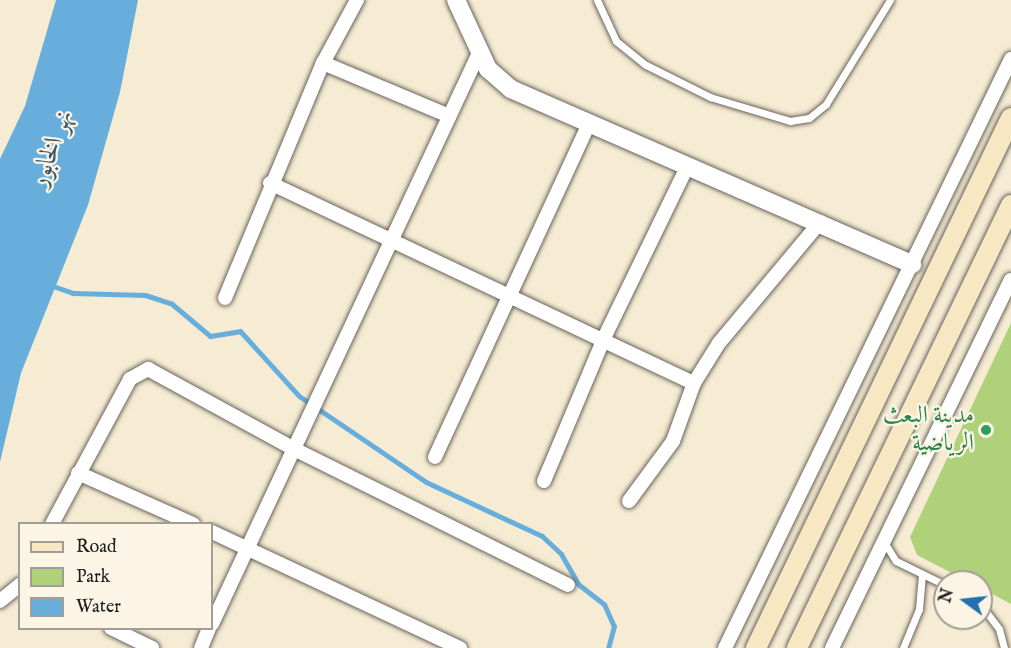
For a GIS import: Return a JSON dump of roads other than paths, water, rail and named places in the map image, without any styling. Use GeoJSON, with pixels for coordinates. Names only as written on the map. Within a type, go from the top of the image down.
{"type":"FeatureCollection","features":[{"type":"Feature","properties":{"kind":"main road"},"geometry":{"type":"LineString","coordinates":[[756,648],[1011,118]]}},
{"type":"Feature","properties":{"kind":"main road"},"geometry":{"type":"LineString","coordinates":[[797,648],[1011,205]]}},
{"type":"Feature","properties":{"kind":"street"},"geometry":{"type":"LineString","coordinates":[[225,298],[270,183],[323,63],[357,0]]}},
{"type":"Feature","properties":{"kind":"street"},"geometry":{"type":"LineString","coordinates":[[456,0],[479,53],[511,89],[912,264]]}},
{"type":"Feature","properties":{"kind":"street"},"geometry":{"type":"LineString","coordinates":[[213,622],[292,448],[479,53]]}},
{"type":"Feature","properties":{"kind":"street"},"geometry":{"type":"LineString","coordinates":[[725,648],[1011,58]]}},
{"type":"Feature","properties":{"kind":"street"},"geometry":{"type":"LineString","coordinates":[[323,63],[449,116]]}},
{"type":"Feature","properties":{"kind":"street"},"geometry":{"type":"LineString","coordinates":[[435,457],[589,123]]}},
{"type":"Feature","properties":{"kind":"street"},"geometry":{"type":"LineString","coordinates":[[544,482],[604,338],[688,165]]}},
{"type":"Feature","properties":{"kind":"street"},"geometry":{"type":"LineString","coordinates":[[270,183],[604,338],[694,383]]}},
{"type":"Feature","properties":{"kind":"street"},"geometry":{"type":"LineString","coordinates":[[629,501],[673,441],[694,383],[719,343],[820,222]]}},
{"type":"Feature","properties":{"kind":"street"},"geometry":{"type":"LineString","coordinates":[[832,648],[1011,280]]}},
{"type":"Feature","properties":{"kind":"street"},"geometry":{"type":"LineString","coordinates":[[53,522],[130,379],[148,369],[292,448],[567,585]]}},
{"type":"Feature","properties":{"kind":"street"},"geometry":{"type":"LineString","coordinates":[[78,473],[188,522]]}},
{"type":"Feature","properties":{"kind":"street"},"geometry":{"type":"LineString","coordinates":[[213,532],[460,648]]}},
{"type":"Feature","properties":{"kind":"street"},"geometry":{"type":"LineString","coordinates":[[0,601],[18,586]]}},
{"type":"Feature","properties":{"kind":"street"},"geometry":{"type":"LineString","coordinates":[[115,630],[152,648]]}},
{"type":"Feature","properties":{"kind":"street"},"geometry":{"type":"LineString","coordinates":[[201,648],[208,630]]}},
{"type":"Feature","properties":{"kind":"lane"},"geometry":{"type":"LineString","coordinates":[[597,0],[616,41],[646,65],[727,104],[790,121],[809,118],[826,104],[890,0]]}},
{"type":"Feature","properties":{"kind":"lane"},"geometry":{"type":"LineString","coordinates":[[884,542],[896,561],[933,580]]}},
{"type":"Feature","properties":{"kind":"lane"},"geometry":{"type":"LineString","coordinates":[[903,648],[919,609],[921,574]]}},
{"type":"Feature","properties":{"kind":"lane"},"geometry":{"type":"LineString","coordinates":[[993,621],[999,629],[1004,648]]}},
{"type":"Feature","properties":{"kind":"water","name":"نهر الخابور"},"geometry":{"type":"Polygon","coordinates":[[[56,0],[138,0],[120,92],[88,205],[21,373],[0,462],[0,159],[25,106],[56,0]]]}},
{"type":"Feature","properties":{"kind":"waterway"},"geometry":{"type":"LineString","coordinates":[[50,285],[73,293],[145,295],[172,304],[210,336],[240,331],[299,396],[426,482],[542,536],[561,554],[578,584],[604,604],[614,626],[608,648]]}},
{"type":"Feature","properties":{"kind":"place","name":"مدينة البعث الرياضية"},"geometry":{"type":"Point","coordinates":[986,430]}}]}
